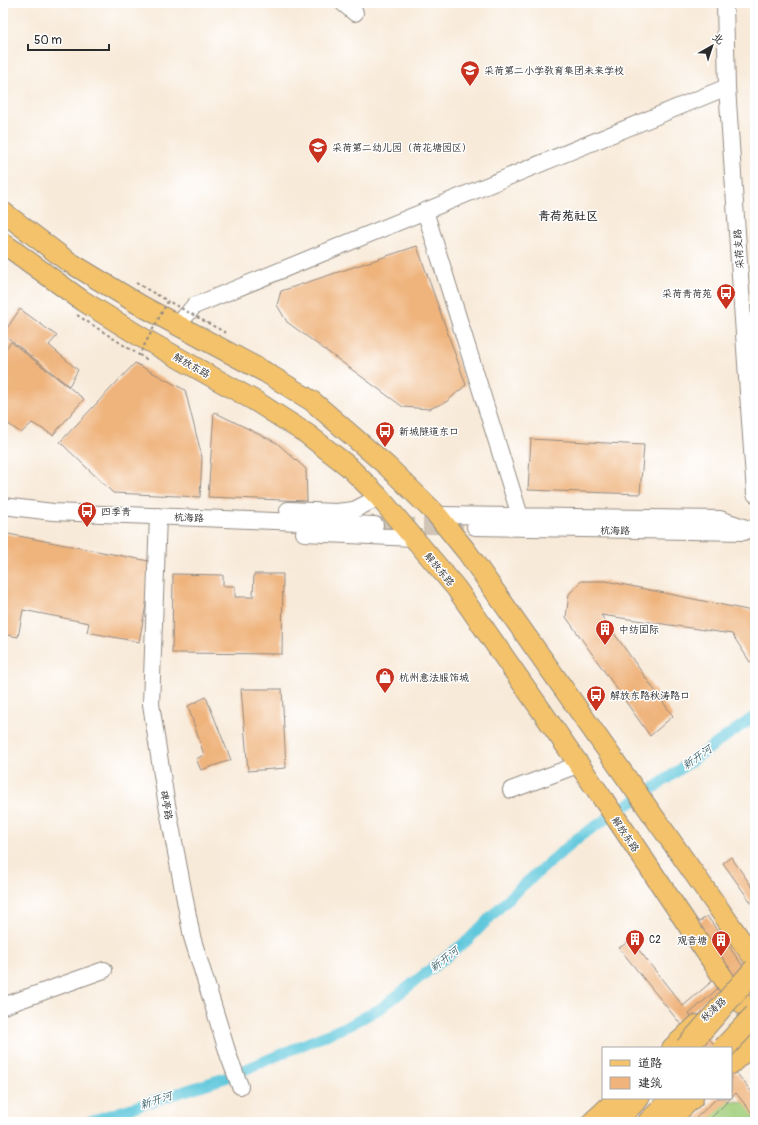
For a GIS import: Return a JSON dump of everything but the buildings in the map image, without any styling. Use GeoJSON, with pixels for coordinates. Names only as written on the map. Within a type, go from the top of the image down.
{"type":"FeatureCollection","features":[{"type":"Feature","properties":{"kind":"highway"},"geometry":{"type":"LineString","coordinates":[[687,1047],[755,970]]}},
{"type":"Feature","properties":{"kind":"highway"},"geometry":{"type":"LineString","coordinates":[[690,1047],[755,987]]}},
{"type":"Feature","properties":{"kind":"highway"},"geometry":{"type":"LineString","coordinates":[[725,1047],[755,1017]]}},
{"type":"Feature","properties":{"kind":"highway"},"geometry":{"type":"LineString","coordinates":[[732,1048],[755,1030]]}},
{"type":"Feature","properties":{"kind":"highway"},"geometry":{"type":"LineString","coordinates":[[614,1122],[637,1099]]}},
{"type":"Feature","properties":{"kind":"highway"},"geometry":{"type":"LineString","coordinates":[[649,1122],[673,1099]]}},
{"type":"Feature","properties":{"kind":"main road"},"geometry":{"type":"LineString","coordinates":[[3,212],[66,260],[140,305],[265,372],[312,401],[387,466],[437,515],[467,552],[755,960]]}},
{"type":"Feature","properties":{"kind":"main road","name":"解放东路"},"geometry":{"type":"LineString","coordinates":[[3,242],[80,299],[135,333],[257,402],[307,434],[348,466],[379,497],[456,588],[580,764],[732,991],[755,1017]]}},
{"type":"Feature","properties":{"kind":"main road","name":"秋涛路"},"geometry":{"type":"LineString","coordinates":[[673,1047],[755,970]]}},
{"type":"Feature","properties":{"kind":"main road"},"geometry":{"type":"LineString","coordinates":[[732,1063],[755,1042]]}},
{"type":"Feature","properties":{"kind":"main road"},"geometry":{"type":"LineString","coordinates":[[592,1122],[617,1099]]}},
{"type":"Feature","properties":{"kind":"main road"},"geometry":{"type":"LineString","coordinates":[[667,1122],[692,1099]]}},
{"type":"Feature","properties":{"kind":"street","name":"采荷支路"},"geometry":{"type":"LineString","coordinates":[[725,3],[727,87],[755,494]]}},
{"type":"Feature","properties":{"kind":"street"},"geometry":{"type":"LineString","coordinates":[[725,22],[736,3]]}},
{"type":"Feature","properties":{"kind":"street"},"geometry":{"type":"LineString","coordinates":[[178,325],[194,306],[727,87]]}},
{"type":"Feature","properties":{"kind":"street"},"geometry":{"type":"LineString","coordinates":[[425,211],[520,516]]}},
{"type":"Feature","properties":{"kind":"street"},"geometry":{"type":"LineString","coordinates":[[100,514],[120,506],[336,512],[354,510],[379,497]]}},
{"type":"Feature","properties":{"kind":"street","name":"杭海路"},"geometry":{"type":"LineString","coordinates":[[3,506],[53,512],[100,514],[158,521],[375,525]]}},
{"type":"Feature","properties":{"kind":"street"},"geometry":{"type":"LineString","coordinates":[[437,515],[720,519],[755,532]]}},
{"type":"Feature","properties":{"kind":"street"},"geometry":{"type":"LineString","coordinates":[[158,521],[414,538]]}},
{"type":"Feature","properties":{"kind":"street","name":"碑亭路"},"geometry":{"type":"LineString","coordinates":[[158,521],[151,704],[165,794],[192,936],[229,1057],[240,1086]]}},
{"type":"Feature","properties":{"kind":"street","name":"杭海路"},"geometry":{"type":"LineString","coordinates":[[475,527],[755,532]]}},
{"type":"Feature","properties":{"kind":"street"},"geometry":{"type":"LineString","coordinates":[[511,790],[580,764]]}},
{"type":"Feature","properties":{"kind":"street"},"geometry":{"type":"LineString","coordinates":[[3,1006],[104,970]]}},
{"type":"Feature","properties":{"kind":"path"},"geometry":{"type":"LineString","coordinates":[[132,281],[226,333]]}},
{"type":"Feature","properties":{"kind":"path"},"geometry":{"type":"LineString","coordinates":[[77,315],[139,355],[168,301]]}},
{"type":"Feature","properties":{"kind":"green space"},"geometry":{"type":"Polygon","coordinates":[[[722,1099],[755,1104],[755,1122],[697,1122],[722,1099]]]}},
{"type":"Feature","properties":{"kind":"waterway","name":"新开河"},"geometry":{"type":"LineString","coordinates":[[88,1122],[225,1078],[352,1024],[381,1008],[468,940],[513,894],[579,837],[655,787],[755,716]]}},
{"type":"Feature","properties":{"kind":"tunnel"},"geometry":{"type":"LineString","coordinates":[[375,525],[475,527]]}},
{"type":"Feature","properties":{"kind":"place","name":"采荷第二小学教育集团未来学校"},"geometry":{"type":"Point","coordinates":[470,87]}},
{"type":"Feature","properties":{"kind":"place","name":"采荷第二幼儿园（荷花塘园区）"},"geometry":{"type":"Point","coordinates":[318,164]}},
{"type":"Feature","properties":{"kind":"place","name":"采荷青荷苑"},"geometry":{"type":"Point","coordinates":[726,310]}},
{"type":"Feature","properties":{"kind":"place","name":"新城隧道东口"},"geometry":{"type":"Point","coordinates":[385,448]}},
{"type":"Feature","properties":{"kind":"place","name":"四季青"},"geometry":{"type":"Point","coordinates":[87,528]}},
{"type":"Feature","properties":{"kind":"place","name":"中纺国际"},"geometry":{"type":"Point","coordinates":[605,646]}},
{"type":"Feature","properties":{"kind":"place","name":"杭州意法服饰城"},"geometry":{"type":"Point","coordinates":[385,694]}},
{"type":"Feature","properties":{"kind":"place","name":"解放东路秋涛路口"},"geometry":{"type":"Point","coordinates":[596,712]}},
{"type":"Feature","properties":{"kind":"place","name":"C2"},"geometry":{"type":"Point","coordinates":[635,956]}},
{"type":"Feature","properties":{"kind":"place","name":"观音塘"},"geometry":{"type":"Point","coordinates":[721,957]}},
{"type":"Feature","properties":{"kind":"district","name":"青荷苑社区"},"geometry":{"type":"Point","coordinates":[568,216]}}]}
